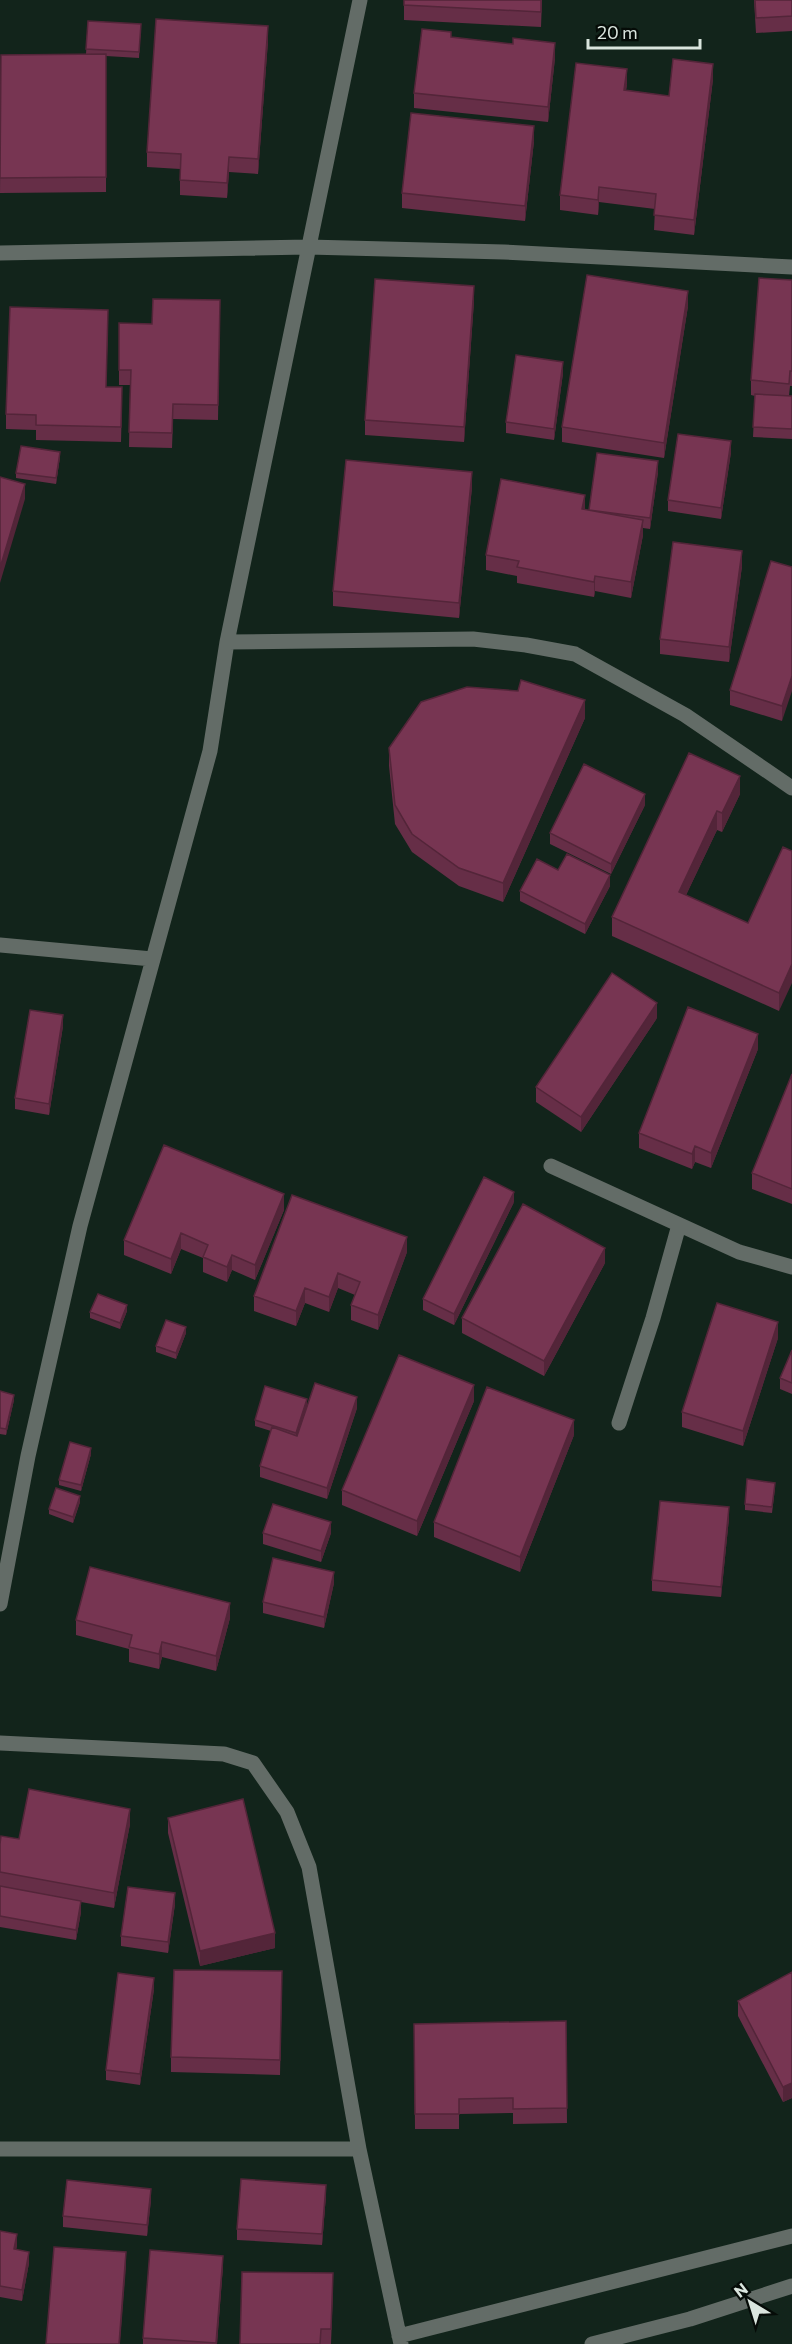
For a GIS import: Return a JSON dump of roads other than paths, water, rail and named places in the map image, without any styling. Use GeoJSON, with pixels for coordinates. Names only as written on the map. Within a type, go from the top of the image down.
{"type":"FeatureCollection","features":[{"type":"Feature","properties":{"kind":"street"},"geometry":{"type":"LineString","coordinates":[[0,1604],[28,1456],[80,1226],[210,751],[227,642],[360,0]]}},
{"type":"Feature","properties":{"kind":"street"},"geometry":{"type":"LineString","coordinates":[[0,253],[308,247],[504,252],[792,267]]}},
{"type":"Feature","properties":{"kind":"street"},"geometry":{"type":"LineString","coordinates":[[227,642],[473,639],[575,654],[685,715],[792,788]]}},
{"type":"Feature","properties":{"kind":"street"},"geometry":{"type":"LineString","coordinates":[[0,945],[152,959]]}},
{"type":"Feature","properties":{"kind":"street"},"geometry":{"type":"LineString","coordinates":[[551,1166],[739,1252],[792,1267]]}},
{"type":"Feature","properties":{"kind":"street"},"geometry":{"type":"LineString","coordinates":[[619,1423],[653,1318],[679,1225]]}},
{"type":"Feature","properties":{"kind":"street"},"geometry":{"type":"LineString","coordinates":[[0,1743],[224,1754],[253,1763],[287,1812],[309,1867],[359,2149],[400,2340],[792,2236]]}},
{"type":"Feature","properties":{"kind":"street"},"geometry":{"type":"LineString","coordinates":[[0,2149],[359,2149]]}},
{"type":"Feature","properties":{"kind":"street"},"geometry":{"type":"LineString","coordinates":[[592,2344],[690,2319],[792,2286]]}}]}
